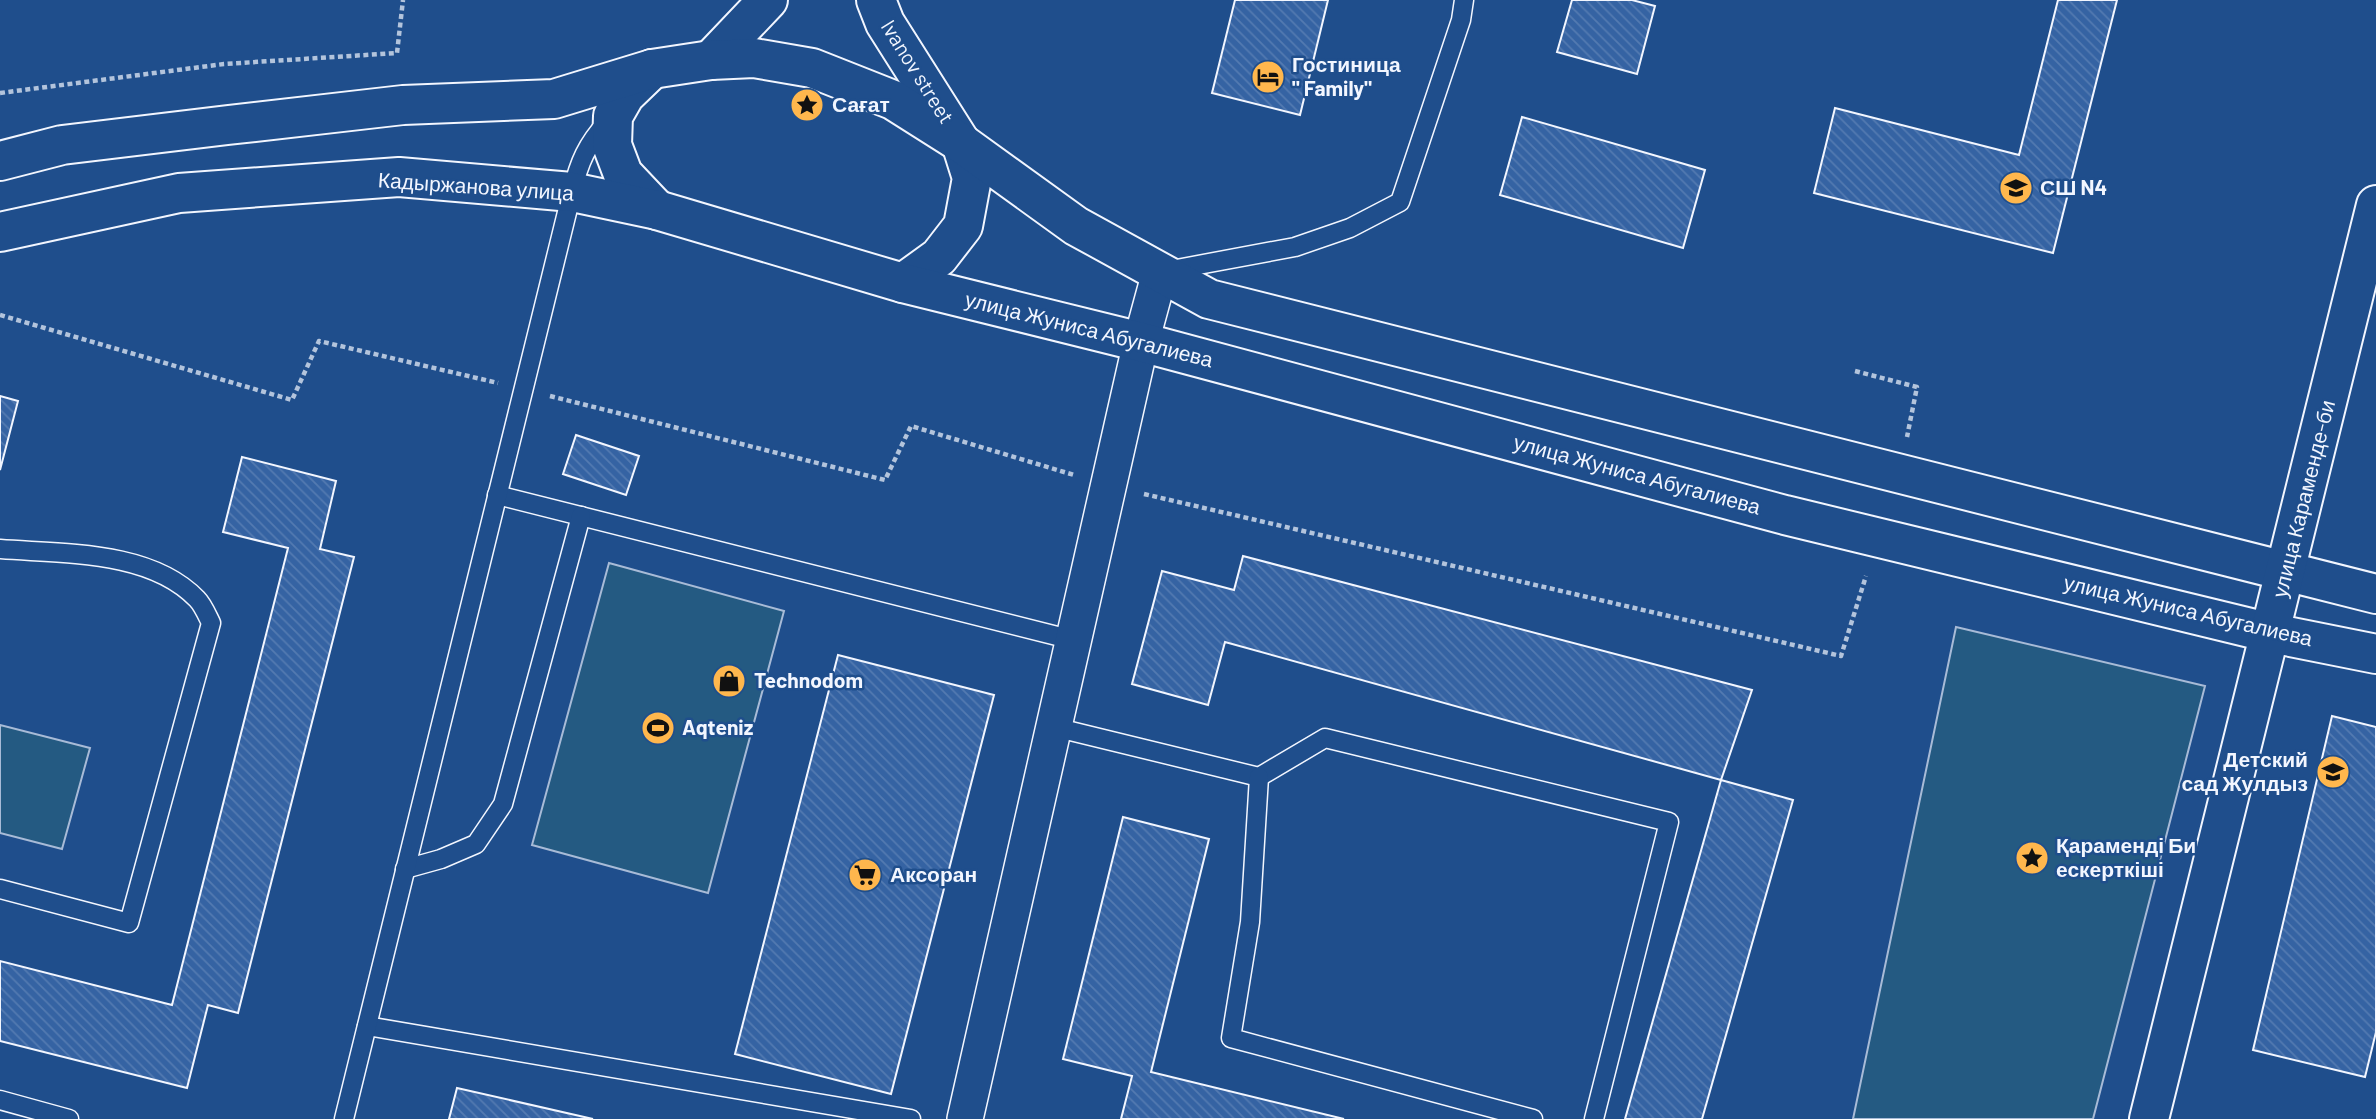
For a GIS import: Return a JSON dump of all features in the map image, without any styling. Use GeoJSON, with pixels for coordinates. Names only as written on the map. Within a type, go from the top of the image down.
{"type":"FeatureCollection","features":[{"type":"Feature","properties":{"kind":"main road"},"geometry":{"type":"LineString","coordinates":[[711,60],[768,0]]}},
{"type":"Feature","properties":{"kind":"main road","name":"Ivanov street"},"geometry":{"type":"LineString","coordinates":[[876,0],[885,23],[961,143]]}},
{"type":"Feature","properties":{"kind":"main road"},"geometry":{"type":"LineString","coordinates":[[0,161],[62,145],[242,123],[403,105],[554,99],[652,69],[711,60],[754,58],[812,68],[892,100],[961,143],[1076,226],[1209,299],[2376,594]]}},
{"type":"Feature","properties":{"kind":"main road"},"geometry":{"type":"LineString","coordinates":[[652,69],[625,94],[613,116],[612,145],[623,174],[657,211]]}},
{"type":"Feature","properties":{"kind":"main road"},"geometry":{"type":"LineString","coordinates":[[902,283],[939,257],[963,226],[972,178],[961,143]]}},
{"type":"Feature","properties":{"kind":"main road","name":"Кадыржанова улица"},"geometry":{"type":"LineString","coordinates":[[2,226],[179,193],[399,177],[572,192],[657,211],[902,283]]}},
{"type":"Feature","properties":{"kind":"main road","name":"улица Караменде-би"},"geometry":{"type":"LineString","coordinates":[[2149,1119],[2376,205]]}},
{"type":"Feature","properties":{"kind":"main road","name":"улица Жуниса Абугалиева"},"geometry":{"type":"LineString","coordinates":[[902,283],[1141,342],[1772,512],[2271,633],[2376,653]]}},
{"type":"Feature","properties":{"kind":"street"},"geometry":{"type":"LineString","coordinates":[[965,1119],[1141,342],[1160,272]]}},
{"type":"Feature","properties":{"kind":"lane"},"geometry":{"type":"LineString","coordinates":[[1160,272],[1295,247],[1350,228],[1400,202],[1461,20],[1464,0]]}},
{"type":"Feature","properties":{"kind":"lane"},"geometry":{"type":"LineString","coordinates":[[344,1119],[579,163],[595,136],[613,116]]}},
{"type":"Feature","properties":{"kind":"lane"},"geometry":{"type":"LineString","coordinates":[[497,495],[1073,640]]}},
{"type":"Feature","properties":{"kind":"lane"},"geometry":{"type":"LineString","coordinates":[[405,869],[441,859],[476,844],[503,804],[581,516]]}},
{"type":"Feature","properties":{"kind":"lane"},"geometry":{"type":"LineString","coordinates":[[0,549],[104,557],[142,567],[178,583],[199,600],[211,622],[129,923],[0,890]]}},
{"type":"Feature","properties":{"kind":"lane"},"geometry":{"type":"LineString","coordinates":[[1054,727],[1259,777],[1325,738],[1669,822],[1594,1119]]}},
{"type":"Feature","properties":{"kind":"lane"},"geometry":{"type":"LineString","coordinates":[[1259,777],[1250,922],[1231,1038],[1533,1119]]}},
{"type":"Feature","properties":{"kind":"lane"},"geometry":{"type":"LineString","coordinates":[[367,1026],[911,1119]]}},
{"type":"Feature","properties":{"kind":"lane"},"geometry":{"type":"LineString","coordinates":[[0,1100],[69,1119]]}},
{"type":"Feature","properties":{"kind":"path"},"geometry":{"type":"LineString","coordinates":[[0,93],[224,64],[397,53],[403,0]]}},
{"type":"Feature","properties":{"kind":"path"},"geometry":{"type":"LineString","coordinates":[[0,315],[292,400],[319,341],[885,480],[911,426],[1109,485],[1841,656],[1877,538]]}},
{"type":"Feature","properties":{"kind":"path"},"geometry":{"type":"LineString","coordinates":[[1855,371],[1917,387],[1900,474]]}},
{"type":"Feature","properties":{"kind":"shaded area","name":"Aqteniz"},"geometry":{"type":"Polygon","coordinates":[[[609,563],[784,611],[708,893],[532,845],[609,563]]]}},
{"type":"Feature","properties":{"kind":"shaded area"},"geometry":{"type":"Polygon","coordinates":[[[1956,627],[2205,686],[2093,1119],[1853,1119],[1956,627]]]}},
{"type":"Feature","properties":{"kind":"shaded area"},"geometry":{"type":"Polygon","coordinates":[[[0,725],[90,748],[62,849],[0,833],[0,725]]]}},
{"type":"Feature","properties":{"kind":"building"},"geometry":{"type":"Polygon","coordinates":[[[1235,0],[1328,0],[1300,115],[1212,93],[1235,0]]]}},
{"type":"Feature","properties":{"kind":"building"},"geometry":{"type":"Polygon","coordinates":[[[1572,0],[1632,0],[1655,6],[1637,74],[1557,52],[1572,0]]]}},
{"type":"Feature","properties":{"kind":"building"},"geometry":{"type":"Polygon","coordinates":[[[2058,0],[2117,0],[2053,253],[1814,193],[1835,108],[2019,155],[2058,0]]]}},
{"type":"Feature","properties":{"kind":"building"},"geometry":{"type":"Polygon","coordinates":[[[1522,117],[1705,170],[1683,248],[1500,195],[1522,117]]]}},
{"type":"Feature","properties":{"kind":"building"},"geometry":{"type":"Polygon","coordinates":[[[0,396],[18,401],[0,470],[0,396]]]}},
{"type":"Feature","properties":{"kind":"building"},"geometry":{"type":"Polygon","coordinates":[[[576,435],[639,456],[626,495],[563,474],[576,435]]]}},
{"type":"Feature","properties":{"kind":"building"},"geometry":{"type":"Polygon","coordinates":[[[242,457],[336,481],[320,549],[354,557],[238,1013],[208,1005],[187,1088],[0,1041],[0,961],[172,1005],[288,548],[223,532],[242,457]]]}},
{"type":"Feature","properties":{"kind":"building"},"geometry":{"type":"Polygon","coordinates":[[[1243,556],[1752,690],[1721,780],[1225,642],[1208,705],[1132,684],[1162,571],[1234,590],[1243,556]]]}},
{"type":"Feature","properties":{"kind":"building","name":"Аксоран"},"geometry":{"type":"Polygon","coordinates":[[[838,655],[994,695],[891,1094],[735,1054],[838,655]]]}},
{"type":"Feature","properties":{"kind":"building"},"geometry":{"type":"Polygon","coordinates":[[[2332,716],[2376,727],[2376,1032],[2365,1077],[2253,1050],[2332,716]]]}},
{"type":"Feature","properties":{"kind":"building"},"geometry":{"type":"Polygon","coordinates":[[[1721,780],[1793,800],[1702,1119],[1625,1119],[1721,780]]]}},
{"type":"Feature","properties":{"kind":"building"},"geometry":{"type":"Polygon","coordinates":[[[1123,817],[1209,839],[1151,1072],[1344,1119],[1121,1119],[1132,1076],[1063,1059],[1123,817]]]}},
{"type":"Feature","properties":{"kind":"building"},"geometry":{"type":"Polygon","coordinates":[[[457,1088],[593,1119],[449,1119],[457,1088]]]}},
{"type":"Feature","properties":{"kind":"place","name":"Гостиница \" Family\""},"geometry":{"type":"Point","coordinates":[1268,77]}},
{"type":"Feature","properties":{"kind":"place","name":"Сағат"},"geometry":{"type":"Point","coordinates":[807,105]}},
{"type":"Feature","properties":{"kind":"place","name":"СШ N4"},"geometry":{"type":"Point","coordinates":[2016,188]}},
{"type":"Feature","properties":{"kind":"place","name":"Technodom"},"geometry":{"type":"Point","coordinates":[729,681]}},
{"type":"Feature","properties":{"kind":"place","name":"Aqteniz"},"geometry":{"type":"Point","coordinates":[658,728]}},
{"type":"Feature","properties":{"kind":"place","name":"Детский сад Жулдыз"},"geometry":{"type":"Point","coordinates":[2333,772]}},
{"type":"Feature","properties":{"kind":"place","name":"Қараменді Би ескерткіші"},"geometry":{"type":"Point","coordinates":[2032,858]}},
{"type":"Feature","properties":{"kind":"place","name":"Аксоран"},"geometry":{"type":"Point","coordinates":[865,875]}}]}
